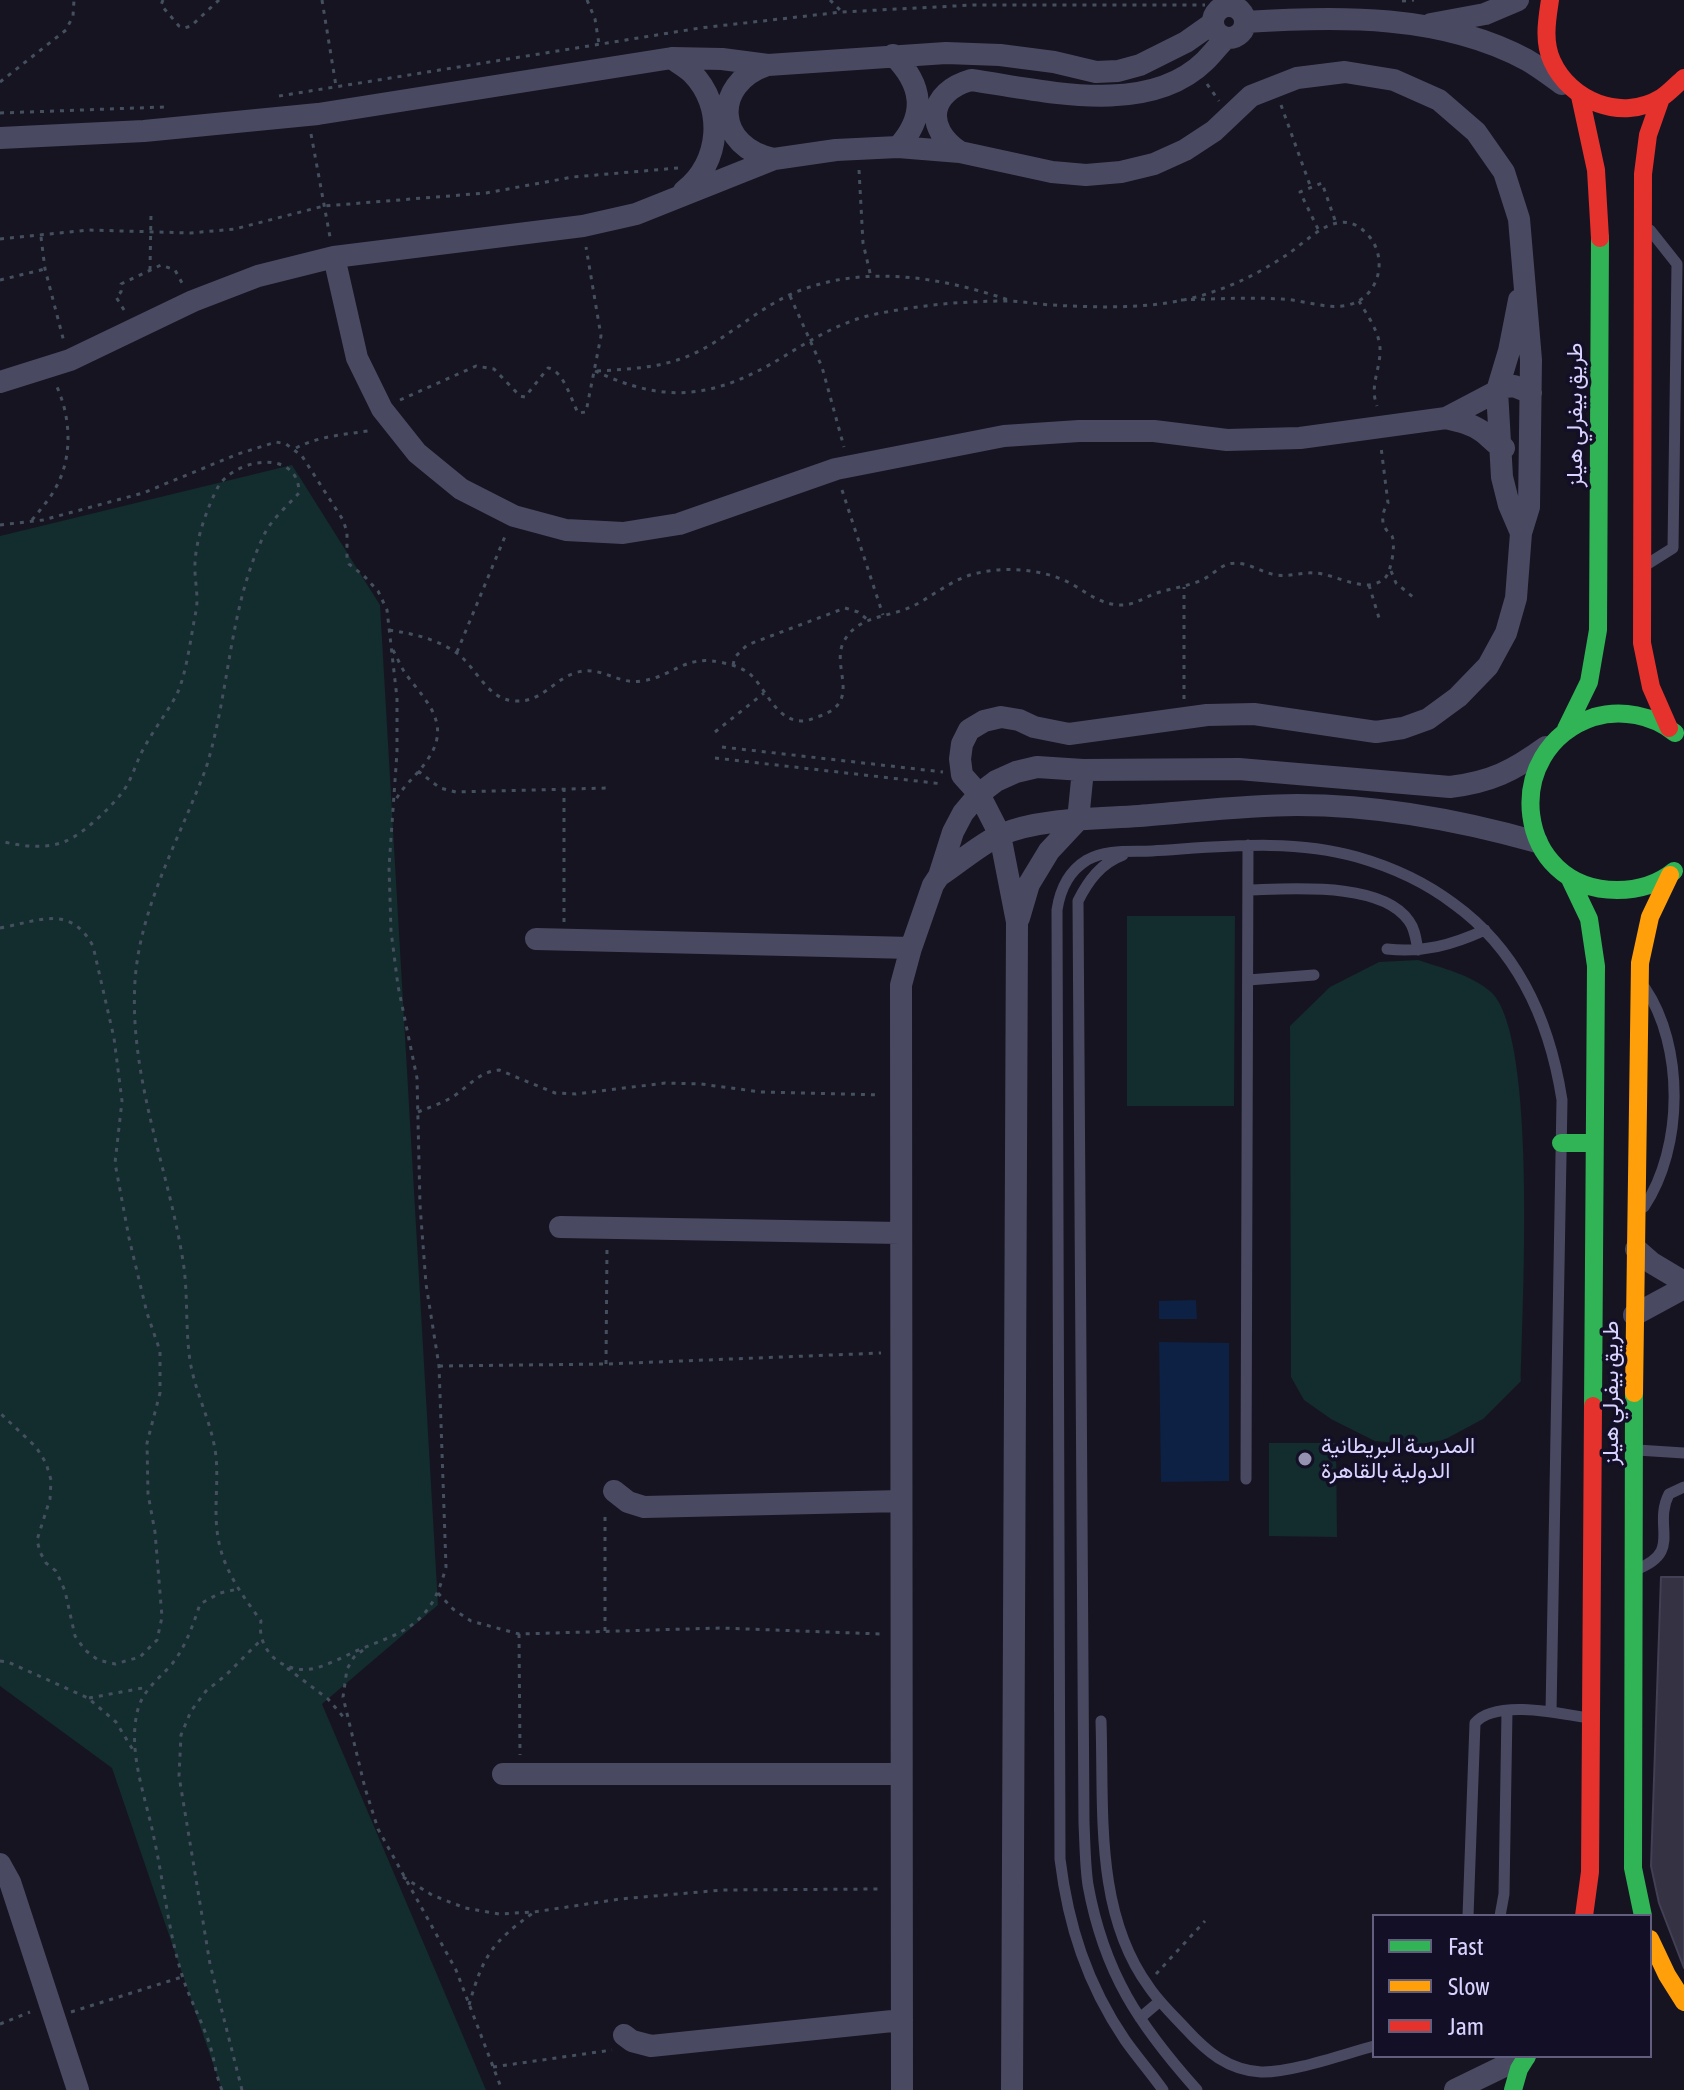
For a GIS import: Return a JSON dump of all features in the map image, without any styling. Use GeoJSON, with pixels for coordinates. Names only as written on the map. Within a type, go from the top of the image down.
{"type":"FeatureCollection","features":[{"type":"Feature","properties":{"kind":"street"},"geometry":{"type":"LineString","coordinates":[[1426,25],[1485,14],[1518,0]]}},
{"type":"Feature","properties":{"kind":"street","name":"طريق بيفرلي هيلز"},"geometry":{"type":"LineString","coordinates":[[1550,0],[1544,19],[1545,45],[1554,69],[1575,93],[1591,135],[1598,175],[1600,216],[1596,665],[1585,699],[1566,729]]}},
{"type":"Feature","properties":{"kind":"street"},"geometry":{"type":"LineString","coordinates":[[0,138],[144,131],[307,115],[672,58],[722,59],[768,65],[946,53],[1000,55],[1054,62],[1074,69],[1118,71],[1140,65],[1186,42],[1221,8],[1233,7],[1240,10],[1245,22],[1321,18],[1426,25],[1491,45],[1526,60],[1599,105],[1620,108],[1641,106],[1661,98],[1684,78]]}},
{"type":"Feature","properties":{"kind":"street"},"geometry":{"type":"LineString","coordinates":[[898,147],[927,109],[955,84],[971,80],[1094,97],[1150,90],[1203,63],[1214,18]]}},
{"type":"Feature","properties":{"kind":"street"},"geometry":{"type":"LineString","coordinates":[[893,55],[907,70],[946,142],[960,152]]}},
{"type":"Feature","properties":{"kind":"street"},"geometry":{"type":"LineString","coordinates":[[672,58],[692,73],[742,146],[757,155],[774,159]]}},
{"type":"Feature","properties":{"kind":"street"},"geometry":{"type":"LineString","coordinates":[[674,198],[692,184],[706,166],[721,116],[738,82],[751,71],[768,65]]}},
{"type":"Feature","properties":{"kind":"street"},"geometry":{"type":"LineString","coordinates":[[0,382],[60,364],[193,301],[258,276],[334,257],[583,226],[636,214],[774,159],[898,147],[960,152],[1052,172],[1086,175],[1121,172],[1154,164],[1185,150],[1214,131],[1251,96],[1297,78],[1345,72],[1394,80],[1439,100],[1476,132],[1504,172],[1519,219],[1529,314],[1529,507],[1521,533],[1516,598],[1506,633],[1488,666],[1458,697],[1428,719],[1403,728],[1376,732],[1254,714],[1184,718],[1069,734],[1001,717],[984,721],[969,730],[962,744],[960,759],[1000,835],[1017,922],[1012,2090]]}},
{"type":"Feature","properties":{"kind":"street"},"geometry":{"type":"LineString","coordinates":[[1661,98],[1648,135],[1643,174],[1642,643],[1645,673],[1669,728]]}},
{"type":"Feature","properties":{"kind":"street"},"geometry":{"type":"LineString","coordinates":[[334,257],[357,358],[382,409],[417,453],[461,489],[514,516],[566,530],[623,533],[679,524],[842,467],[1019,435],[1154,431],[1227,440],[1300,438],[1446,418],[1497,391],[1514,386],[1531,393]]}},
{"type":"Feature","properties":{"kind":"street"},"geometry":{"type":"LineString","coordinates":[[1521,533],[1509,505],[1498,447],[1497,391],[1518,310],[1522,268]]}},
{"type":"Feature","properties":{"kind":"street"},"geometry":{"type":"LineString","coordinates":[[1446,418],[1484,432],[1498,447],[1515,449],[1530,444]]}},
{"type":"Feature","properties":{"kind":"street"},"geometry":{"type":"LineString","coordinates":[[971,785],[996,781],[1037,767],[1083,770],[1239,769],[1450,787],[1483,783],[1546,747],[1566,729],[1590,717],[1617,712],[1644,716],[1669,728],[1684,742]]}},
{"type":"Feature","properties":{"kind":"street"},"geometry":{"type":"LineString","coordinates":[[1546,747],[1534,769],[1528,793],[1529,818],[1537,842],[1551,861],[1569,877],[1593,888],[1620,891],[1646,887],[1670,875],[1684,861]]}},
{"type":"Feature","properties":{"kind":"street"},"geometry":{"type":"LineString","coordinates":[[1237,807],[1239,769]]}},
{"type":"Feature","properties":{"kind":"street"},"geometry":{"type":"LineString","coordinates":[[1017,922],[1029,884],[1049,851],[1078,820],[1083,770]]}},
{"type":"Feature","properties":{"kind":"street"},"geometry":{"type":"LineString","coordinates":[[902,2090],[901,985],[933,885],[963,813],[971,785]]}},
{"type":"Feature","properties":{"kind":"street"},"geometry":{"type":"LineString","coordinates":[[939,876],[1000,835],[1029,827],[1237,807],[1359,807],[1419,814],[1537,842]]}},
{"type":"Feature","properties":{"kind":"street","name":"طريق بيفرلي هيلز"},"geometry":{"type":"LineString","coordinates":[[1643,1914],[1633,1868],[1634,1315],[1639,983],[1643,940],[1658,896],[1670,875]]}},
{"type":"Feature","properties":{"kind":"street","name":"طريق بيفرلي هيلز"},"geometry":{"type":"LineString","coordinates":[[1569,877],[1589,919],[1594,942],[1590,1872],[1584,1914]]}},
{"type":"Feature","properties":{"kind":"street"},"geometry":{"type":"LineString","coordinates":[[536,939],[911,948]]}},
{"type":"Feature","properties":{"kind":"street"},"geometry":{"type":"LineString","coordinates":[[1561,1143],[1594,1143]]}},
{"type":"Feature","properties":{"kind":"street"},"geometry":{"type":"LineString","coordinates":[[560,1227],[900,1233]]}},
{"type":"Feature","properties":{"kind":"street"},"geometry":{"type":"LineString","coordinates":[[1636,1249],[1652,1263],[1684,1282]]}},
{"type":"Feature","properties":{"kind":"street"},"geometry":{"type":"LineString","coordinates":[[1634,1315],[1684,1288]]}},
{"type":"Feature","properties":{"kind":"street"},"geometry":{"type":"LineString","coordinates":[[618,1494],[644,1507],[901,1501]]}},
{"type":"Feature","properties":{"kind":"street"},"geometry":{"type":"LineString","coordinates":[[512,1774],[901,1774]]}},
{"type":"Feature","properties":{"kind":"street"},"geometry":{"type":"LineString","coordinates":[[0,1864],[10,1882],[78,2090]]}},
{"type":"Feature","properties":{"kind":"street"},"geometry":{"type":"LineString","coordinates":[[1652,1943],[1684,2004]]}},
{"type":"Feature","properties":{"kind":"street"},"geometry":{"type":"LineString","coordinates":[[1659,1997],[1684,2004]]}},
{"type":"Feature","properties":{"kind":"street"},"geometry":{"type":"LineString","coordinates":[[626,2036],[641,2045],[651,2046],[902,2020]]}},
{"type":"Feature","properties":{"kind":"street"},"geometry":{"type":"LineString","coordinates":[[1455,2090],[1522,2058]]}},
{"type":"Feature","properties":{"kind":"street"},"geometry":{"type":"LineString","coordinates":[[1513,2090],[1525,2058]]}},
{"type":"Feature","properties":{"kind":"lane"},"geometry":{"type":"LineString","coordinates":[[1643,568],[1673,548],[1677,264],[1644,223]]}},
{"type":"Feature","properties":{"kind":"lane"},"geometry":{"type":"LineString","coordinates":[[1246,1479],[1248,845]]}},
{"type":"Feature","properties":{"kind":"lane"},"geometry":{"type":"LineString","coordinates":[[1163,2090],[1126,2042],[1088,1973],[1074,1936],[1060,1859],[1057,910],[1059,896],[1077,868],[1102,854],[1248,845],[1315,848],[1354,856],[1391,868],[1425,884],[1456,905],[1485,930],[1530,991],[1546,1026],[1562,1100],[1551,1712]]}},
{"type":"Feature","properties":{"kind":"lane"},"geometry":{"type":"LineString","coordinates":[[1131,852],[1109,860],[1092,877],[1078,901],[1084,1823],[1088,1883],[1102,1941],[1125,1996],[1158,2046],[1197,2090]]}},
{"type":"Feature","properties":{"kind":"lane"},"geometry":{"type":"LineString","coordinates":[[1077,868],[1092,877]]}},
{"type":"Feature","properties":{"kind":"lane"},"geometry":{"type":"LineString","coordinates":[[1248,890],[1316,889],[1370,897],[1406,916],[1418,950]]}},
{"type":"Feature","properties":{"kind":"lane"},"geometry":{"type":"LineString","coordinates":[[1059,896],[1078,901]]}},
{"type":"Feature","properties":{"kind":"lane"},"geometry":{"type":"LineString","coordinates":[[1387,949],[1418,950],[1460,941],[1485,930]]}},
{"type":"Feature","properties":{"kind":"lane"},"geometry":{"type":"LineString","coordinates":[[1248,980],[1314,975]]}},
{"type":"Feature","properties":{"kind":"lane"},"geometry":{"type":"LineString","coordinates":[[1636,1217],[1671,1164],[1683,1119],[1678,1040],[1665,1012],[1639,983]]}},
{"type":"Feature","properties":{"kind":"lane"},"geometry":{"type":"LineString","coordinates":[[1635,1450],[1684,1453]]}},
{"type":"Feature","properties":{"kind":"lane"},"geometry":{"type":"LineString","coordinates":[[1634,1571],[1651,1564],[1665,1547],[1665,1501],[1669,1494],[1684,1487]]}},
{"type":"Feature","properties":{"kind":"lane"},"geometry":{"type":"LineString","coordinates":[[1468,1914],[1475,1723],[1481,1715],[1507,1711],[1551,1712],[1590,1719]]}},
{"type":"Feature","properties":{"kind":"lane"},"geometry":{"type":"LineString","coordinates":[[1500,1914],[1504,1894],[1507,1711]]}},
{"type":"Feature","properties":{"kind":"lane"},"geometry":{"type":"LineString","coordinates":[[1101,1721],[1106,1859],[1112,1908],[1147,1985],[1160,2001],[1223,2063],[1243,2070],[1265,2072],[1372,2046]]}},
{"type":"Feature","properties":{"kind":"lane"},"geometry":{"type":"LineString","coordinates":[[1140,2018],[1160,2001]]}},
{"type":"Feature","properties":{"kind":"path"},"geometry":{"type":"LineString","coordinates":[[0,82],[66,30],[73,16],[74,0]]}},
{"type":"Feature","properties":{"kind":"path"},"geometry":{"type":"LineString","coordinates":[[163,0],[161,5],[164,11],[184,28],[191,26],[219,0]]}},
{"type":"Feature","properties":{"kind":"path"},"geometry":{"type":"LineString","coordinates":[[322,0],[336,86]]}},
{"type":"Feature","properties":{"kind":"path"},"geometry":{"type":"LineString","coordinates":[[587,0],[595,19],[599,44]]}},
{"type":"Feature","properties":{"kind":"path"},"geometry":{"type":"LineString","coordinates":[[830,0],[842,12]]}},
{"type":"Feature","properties":{"kind":"path"},"geometry":{"type":"LineString","coordinates":[[1195,68],[1230,115]]}},
{"type":"Feature","properties":{"kind":"path"},"geometry":{"type":"LineString","coordinates":[[1274,87],[1311,188]]}},
{"type":"Feature","properties":{"kind":"path"},"geometry":{"type":"LineString","coordinates":[[307,115],[334,257]]}},
{"type":"Feature","properties":{"kind":"path"},"geometry":{"type":"LineString","coordinates":[[858,149],[863,243],[871,277]]}},
{"type":"Feature","properties":{"kind":"path"},"geometry":{"type":"LineString","coordinates":[[0,239],[89,230],[191,233],[235,229],[324,206],[486,193],[573,177],[706,166]]}},
{"type":"Feature","properties":{"kind":"path"},"geometry":{"type":"LineString","coordinates":[[1318,229],[1300,192],[1322,183],[1336,223]]}},
{"type":"Feature","properties":{"kind":"path"},"geometry":{"type":"LineString","coordinates":[[150,270],[151,213]]}},
{"type":"Feature","properties":{"kind":"path"},"geometry":{"type":"LineString","coordinates":[[595,371],[626,386],[661,393],[695,392],[729,384],[810,339],[871,315],[913,307],[1012,301],[1134,307],[1179,300],[1218,291],[1257,272],[1291,252],[1318,229],[1336,223],[1360,227],[1369,235],[1379,254],[1379,275],[1374,285],[1359,301],[1336,307],[1283,299],[1179,300]]}},
{"type":"Feature","properties":{"kind":"path"},"geometry":{"type":"LineString","coordinates":[[382,409],[468,368],[485,366],[501,374],[522,397],[530,394],[548,368],[554,369],[578,413],[582,414],[588,409],[601,336],[583,226]]}},
{"type":"Feature","properties":{"kind":"path"},"geometry":{"type":"LineString","coordinates":[[31,521],[56,488],[68,448],[57,320],[41,237]]}},
{"type":"Feature","properties":{"kind":"path"},"geometry":{"type":"LineString","coordinates":[[136,330],[116,297],[121,292],[121,284],[161,265],[175,270],[193,301]]}},
{"type":"Feature","properties":{"kind":"path"},"geometry":{"type":"LineString","coordinates":[[0,280],[45,269]]}},
{"type":"Feature","properties":{"kind":"path"},"geometry":{"type":"LineString","coordinates":[[595,371],[640,369],[694,353],[769,306],[803,289],[842,279],[935,279],[1012,301]]}},
{"type":"Feature","properties":{"kind":"path"},"geometry":{"type":"LineString","coordinates":[[790,296],[822,367],[842,467],[883,615]]}},
{"type":"Feature","properties":{"kind":"path"},"geometry":{"type":"LineString","coordinates":[[1359,301],[1380,344],[1373,386],[1384,427],[1388,503],[1383,525],[1392,537],[1391,571],[1396,583],[1413,597]]}},
{"type":"Feature","properties":{"kind":"path"},"geometry":{"type":"LineString","coordinates":[[295,448],[330,435],[397,427]]}},
{"type":"Feature","properties":{"kind":"path"},"geometry":{"type":"LineString","coordinates":[[0,525],[31,521],[143,493],[238,454],[276,442],[295,448],[343,520],[349,564],[378,591],[387,610],[397,698],[397,752],[389,867],[391,931],[398,986],[417,1078],[426,1284],[439,1366],[446,1567],[438,1593],[423,1616],[399,1635],[315,1669],[298,1670],[283,1665]]}},
{"type":"Feature","properties":{"kind":"path"},"geometry":{"type":"LineString","coordinates":[[0,841],[46,846],[66,841],[84,831],[122,793],[142,751],[178,692],[197,607],[195,562],[220,485],[229,474],[241,467],[275,462],[291,469],[296,476],[299,493],[265,532],[249,574],[231,642],[209,760],[142,931],[135,982],[143,1084],[183,1262],[192,1374],[206,1411],[216,1458],[214,1506],[220,1549],[238,1589],[261,1621],[261,1640],[270,1655],[307,1680],[346,1720]]}},
{"type":"Feature","properties":{"kind":"path"},"geometry":{"type":"LineString","coordinates":[[457,652],[514,516]]}},
{"type":"Feature","properties":{"kind":"path"},"geometry":{"type":"LineString","coordinates":[[389,630],[425,635],[457,652],[496,695],[519,702],[536,698],[564,677],[579,671],[609,673],[623,682],[641,681],[691,661],[707,660],[733,665],[752,675],[785,715],[793,719],[811,719],[828,713],[842,697],[844,686],[840,655],[846,638],[868,620],[913,607],[942,587],[972,575],[1003,570],[1035,571],[1066,581],[1108,604],[1122,605],[1136,603],[1157,592],[1184,587],[1226,565],[1240,563],[1277,576],[1323,573],[1369,585],[1382,581],[1391,571]]}},
{"type":"Feature","properties":{"kind":"path"},"geometry":{"type":"LineString","coordinates":[[1369,585],[1379,618]]}},
{"type":"Feature","properties":{"kind":"path"},"geometry":{"type":"LineString","coordinates":[[1184,587],[1184,718]]}},
{"type":"Feature","properties":{"kind":"path"},"geometry":{"type":"LineString","coordinates":[[733,665],[735,657],[747,645],[845,608],[858,612],[868,620]]}},
{"type":"Feature","properties":{"kind":"path"},"geometry":{"type":"LineString","coordinates":[[391,647],[406,676],[432,707],[437,723],[430,758],[402,787],[392,807]]}},
{"type":"Feature","properties":{"kind":"path"},"geometry":{"type":"LineString","coordinates":[[715,732],[764,693]]}},
{"type":"Feature","properties":{"kind":"path"},"geometry":{"type":"LineString","coordinates":[[722,747],[971,785]]}},
{"type":"Feature","properties":{"kind":"path"},"geometry":{"type":"LineString","coordinates":[[715,758],[971,785]]}},
{"type":"Feature","properties":{"kind":"path"},"geometry":{"type":"LineString","coordinates":[[418,771],[440,788],[456,792],[609,788]]}},
{"type":"Feature","properties":{"kind":"path"},"geometry":{"type":"LineString","coordinates":[[564,789],[564,940]]}},
{"type":"Feature","properties":{"kind":"path"},"geometry":{"type":"LineString","coordinates":[[0,928],[61,917],[75,923],[86,933],[93,946],[114,1038],[122,1101],[115,1163],[129,1238],[147,1313],[160,1351],[160,1393],[147,1443],[148,1494],[155,1532],[162,1617],[157,1640],[140,1657],[115,1664],[98,1660],[85,1650],[75,1636],[65,1591],[56,1571],[46,1563],[37,1540],[50,1499],[51,1480],[46,1463],[36,1447],[0,1413]]}},
{"type":"Feature","properties":{"kind":"path"},"geometry":{"type":"LineString","coordinates":[[417,1112],[455,1095],[473,1079],[499,1070],[555,1093],[576,1094],[665,1083],[761,1092],[900,1096]]}},
{"type":"Feature","properties":{"kind":"path"},"geometry":{"type":"LineString","coordinates":[[606,1364],[607,1227]]}},
{"type":"Feature","properties":{"kind":"path"},"geometry":{"type":"LineString","coordinates":[[439,1366],[606,1364],[900,1353]]}},
{"type":"Feature","properties":{"kind":"path"},"geometry":{"type":"LineString","coordinates":[[605,1631],[603,1518],[618,1494]]}},
{"type":"Feature","properties":{"kind":"path"},"geometry":{"type":"LineString","coordinates":[[222,2090],[216,2077],[211,2049],[182,1977],[167,1920],[155,1842],[135,1754],[134,1730],[138,1708],[148,1687],[172,1664],[190,1636],[200,1604],[220,1593],[238,1589]]}},
{"type":"Feature","properties":{"kind":"path"},"geometry":{"type":"LineString","coordinates":[[438,1593],[453,1609],[471,1621],[519,1634],[720,1628],[901,1634]]}},
{"type":"Feature","properties":{"kind":"path"},"geometry":{"type":"LineString","coordinates":[[512,1774],[519,1634]]}},
{"type":"Feature","properties":{"kind":"path"},"geometry":{"type":"LineString","coordinates":[[242,2090],[210,1964],[179,1776],[181,1735],[191,1711],[206,1691],[261,1640]]}},
{"type":"Feature","properties":{"kind":"path"},"geometry":{"type":"LineString","coordinates":[[370,1645],[354,1657],[343,1683],[346,1720],[378,1829],[456,1970],[502,2090]]}},
{"type":"Feature","properties":{"kind":"path"},"geometry":{"type":"LineString","coordinates":[[0,1661],[88,1698],[116,1722],[135,1754]]}},
{"type":"Feature","properties":{"kind":"path"},"geometry":{"type":"LineString","coordinates":[[88,1698],[148,1687]]}},
{"type":"Feature","properties":{"kind":"path"},"geometry":{"type":"LineString","coordinates":[[403,1877],[432,1895],[465,1908],[499,1914],[722,1890],[902,1888]]}},
{"type":"Feature","properties":{"kind":"path"},"geometry":{"type":"LineString","coordinates":[[469,2005],[489,1951],[509,1930],[534,1912]]}},
{"type":"Feature","properties":{"kind":"path"},"geometry":{"type":"LineString","coordinates":[[1147,1985],[1205,1921]]}},
{"type":"Feature","properties":{"kind":"path"},"geometry":{"type":"LineString","coordinates":[[0,2024],[182,1977]]}},
{"type":"Feature","properties":{"kind":"path"},"geometry":{"type":"LineString","coordinates":[[493,2067],[611,2051],[626,2036]]}},
{"type":"Feature","properties":{"kind":"green space"},"geometry":{"type":"Polygon","coordinates":[[[292,465],[380,605],[438,1605],[322,1704],[486,2090],[222,2090],[112,1768],[0,1686],[0,536],[292,465]]]}},
{"type":"Feature","properties":{"kind":"green space"},"geometry":{"type":"Polygon","coordinates":[[[1127,916],[1235,916],[1234,1106],[1127,1106],[1127,916]]]}},
{"type":"Feature","properties":{"kind":"green space"},"geometry":{"type":"Polygon","coordinates":[[[1418,960],[1483,986],[1491,992],[1506,1018],[1516,1061],[1521,1116],[1524,1238],[1521,1381],[1483,1419],[1444,1440],[1416,1445],[1375,1441],[1331,1419],[1304,1400],[1291,1377],[1290,1026],[1330,987],[1379,962],[1418,960]]]}},
{"type":"Feature","properties":{"kind":"green space"},"geometry":{"type":"Polygon","coordinates":[[[1269,1443],[1336,1443],[1337,1537],[1269,1536],[1269,1443]]]}},
{"type":"Feature","properties":{"kind":"water"},"geometry":{"type":"Polygon","coordinates":[[[1196,1300],[1197,1319],[1159,1319],[1159,1301],[1196,1300]]]}},
{"type":"Feature","properties":{"kind":"water"},"geometry":{"type":"Polygon","coordinates":[[[1159,1342],[1229,1343],[1229,1481],[1161,1482],[1159,1342]]]}},
{"type":"Feature","properties":{"kind":"building"},"geometry":{"type":"Polygon","coordinates":[[[1661,1577],[1684,1577],[1684,1968],[1659,1903],[1651,1866],[1661,1577]]]}},
{"type":"Feature","properties":{"kind":"traffic: fast"},"geometry":{"type":"LineString","coordinates":[[1566,729],[1589,682],[1598,630],[1600,238]]}},
{"type":"Feature","properties":{"kind":"traffic: fast"},"geometry":{"type":"LineString","coordinates":[[1674,871],[1654,883],[1633,889],[1617,890],[1583,884],[1557,867],[1540,844],[1531,816],[1532,786],[1543,758],[1563,734],[1594,717],[1615,714],[1647,718],[1675,733]]}},
{"type":"Feature","properties":{"kind":"traffic: fast"},"geometry":{"type":"LineString","coordinates":[[1569,877],[1589,919],[1596,966],[1593,1406]]}},
{"type":"Feature","properties":{"kind":"traffic: fast"},"geometry":{"type":"LineString","coordinates":[[1561,1143],[1594,1143]]}},
{"type":"Feature","properties":{"kind":"traffic: fast"},"geometry":{"type":"LineString","coordinates":[[1634,1393],[1633,1868],[1643,1914]]}},
{"type":"Feature","properties":{"kind":"traffic: fast"},"geometry":{"type":"LineString","coordinates":[[1513,2090],[1526,2058]]}},
{"type":"Feature","properties":{"kind":"traffic: slow"},"geometry":{"type":"LineString","coordinates":[[1634,1393],[1640,963],[1650,917],[1670,875]]}},
{"type":"Feature","properties":{"kind":"traffic: slow"},"geometry":{"type":"LineString","coordinates":[[1652,1943],[1684,2002]]}},
{"type":"Feature","properties":{"kind":"traffic: jam"},"geometry":{"type":"LineString","coordinates":[[1550,0],[1546,30],[1549,53],[1560,75],[1584,97],[1614,107],[1646,105],[1661,98],[1684,78]]}},
{"type":"Feature","properties":{"kind":"traffic: jam"},"geometry":{"type":"LineString","coordinates":[[1580,96],[1596,170],[1600,238]]}},
{"type":"Feature","properties":{"kind":"traffic: jam"},"geometry":{"type":"LineString","coordinates":[[1661,98],[1648,135],[1643,174],[1642,643],[1651,687],[1669,728]]}},
{"type":"Feature","properties":{"kind":"traffic: jam"},"geometry":{"type":"LineString","coordinates":[[1584,1914],[1590,1872],[1593,1406]]}},
{"type":"Feature","properties":{"kind":"place","name":"المدرسة البريطانية الدولية بالقاهرة"},"geometry":{"type":"Point","coordinates":[1305,1459]}}]}
